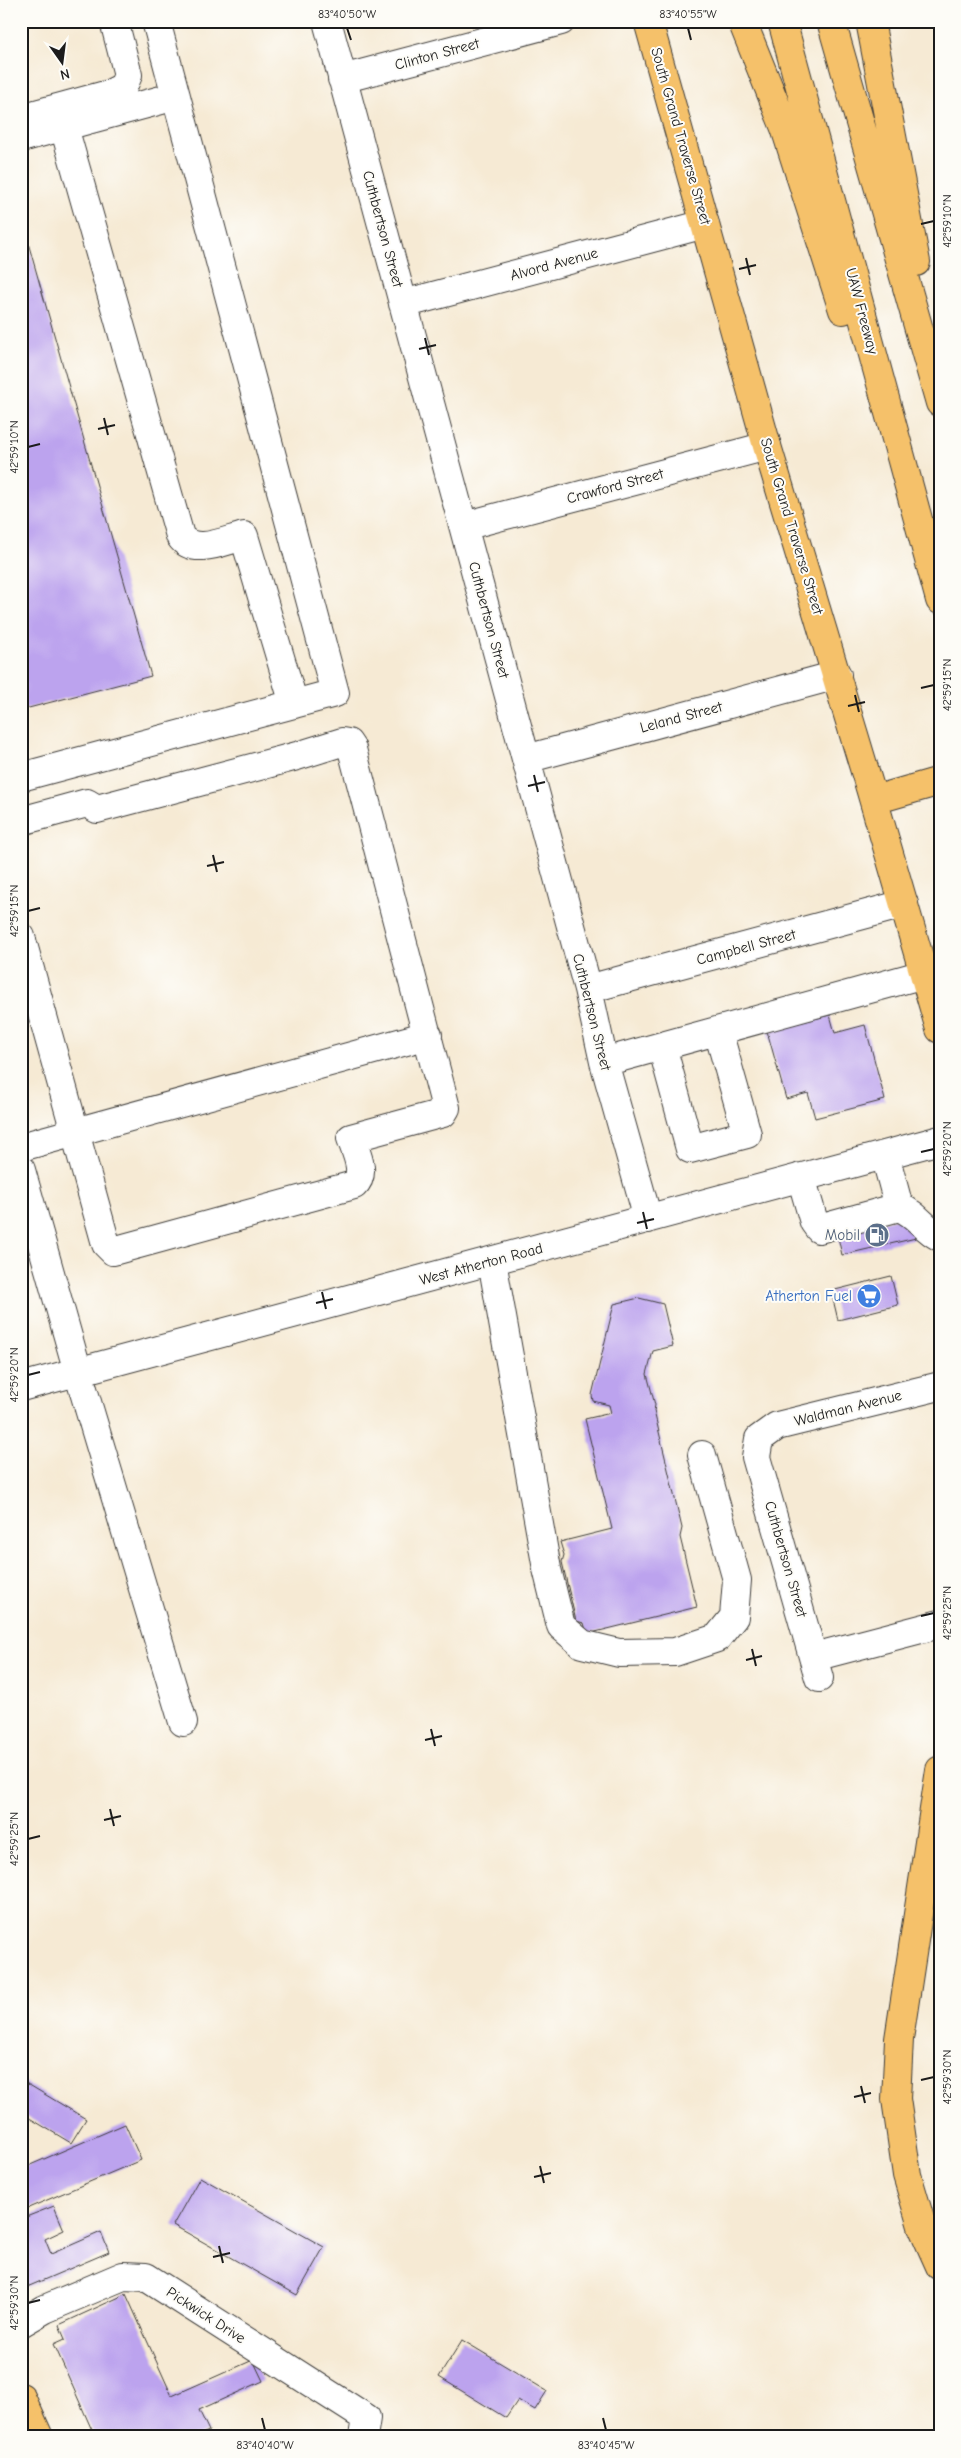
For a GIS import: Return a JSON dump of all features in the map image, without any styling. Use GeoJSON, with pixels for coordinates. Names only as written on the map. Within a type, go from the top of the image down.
{"type":"FeatureCollection","features":[{"type":"Feature","properties":{"kind":"main road","name":"South Grand Traverse Street"},"geometry":{"type":"LineString","coordinates":[[648,21],[767,446],[837,675],[940,1029]]}},
{"type":"Feature","properties":{"kind":"main road"},"geometry":{"type":"LineString","coordinates":[[742,21],[786,128],[850,332],[924,543]]}},
{"type":"Feature","properties":{"kind":"main road","name":"UAW Freeway"},"geometry":{"type":"LineString","coordinates":[[782,21],[940,600]]}},
{"type":"Feature","properties":{"kind":"main road"},"geometry":{"type":"LineString","coordinates":[[831,21],[940,403]]}},
{"type":"Feature","properties":{"kind":"main road"},"geometry":{"type":"LineString","coordinates":[[870,21],[916,260],[940,368]]}},
{"type":"Feature","properties":{"kind":"main road"},"geometry":{"type":"LineString","coordinates":[[874,800],[940,781]]}},
{"type":"Feature","properties":{"kind":"main road"},"geometry":{"type":"LineString","coordinates":[[940,1770],[899,2039],[896,2099],[902,2146],[914,2199],[922,2226],[940,2266]]}},
{"type":"Feature","properties":{"kind":"main road"},"geometry":{"type":"LineString","coordinates":[[21,2397],[39,2437]]}},
{"type":"Feature","properties":{"kind":"street"},"geometry":{"type":"LineString","coordinates":[[21,118],[109,94],[124,87],[128,75],[114,21]]}},
{"type":"Feature","properties":{"kind":"street"},"geometry":{"type":"LineString","coordinates":[[21,777],[335,693],[156,21]]}},
{"type":"Feature","properties":{"kind":"street","name":"Cuthbertson Street"},"geometry":{"type":"LineString","coordinates":[[327,21],[588,989],[604,1062],[648,1219]]}},
{"type":"Feature","properties":{"kind":"street","name":"Clinton Street"},"geometry":{"type":"LineString","coordinates":[[342,79],[560,21]]}},
{"type":"Feature","properties":{"kind":"street"},"geometry":{"type":"LineString","coordinates":[[21,138],[176,96]]}},
{"type":"Feature","properties":{"kind":"street"},"geometry":{"type":"LineString","coordinates":[[64,127],[180,536],[185,545],[195,548],[244,536],[294,704]]}},
{"type":"Feature","properties":{"kind":"street","name":"Alvord Avenue"},"geometry":{"type":"LineString","coordinates":[[403,304],[705,224]]}},
{"type":"Feature","properties":{"kind":"street","name":"Crawford Street"},"geometry":{"type":"LineString","coordinates":[[464,526],[767,446]]}},
{"type":"Feature","properties":{"kind":"street","name":"Leland Street"},"geometry":{"type":"LineString","coordinates":[[526,759],[837,675]]}},
{"type":"Feature","properties":{"kind":"street"},"geometry":{"type":"LineString","coordinates":[[21,821],[87,803],[97,809],[297,756],[342,742],[348,743],[352,749],[446,1101],[446,1108],[442,1113],[351,1138],[362,1171],[360,1179],[354,1185],[113,1251],[106,1244],[21,937]]}},
{"type":"Feature","properties":{"kind":"street","name":"Campbell Street"},"geometry":{"type":"LineString","coordinates":[[588,989],[904,904]]}},
{"type":"Feature","properties":{"kind":"street"},"geometry":{"type":"LineString","coordinates":[[604,1062],[924,974]]}},
{"type":"Feature","properties":{"kind":"street"},"geometry":{"type":"LineString","coordinates":[[662,1046],[690,1149],[747,1134],[718,1031]]}},
{"type":"Feature","properties":{"kind":"street"},"geometry":{"type":"LineString","coordinates":[[21,1147],[428,1034]]}},
{"type":"Feature","properties":{"kind":"street","name":"West Atherton Road"},"geometry":{"type":"LineString","coordinates":[[21,1387],[940,1140]]}},
{"type":"Feature","properties":{"kind":"street"},"geometry":{"type":"LineString","coordinates":[[884,1155],[900,1207]]}},
{"type":"Feature","properties":{"kind":"street"},"geometry":{"type":"LineString","coordinates":[[21,1170],[78,1372],[183,1722]]}},
{"type":"Feature","properties":{"kind":"street"},"geometry":{"type":"LineString","coordinates":[[801,1177],[814,1222],[818,1228],[900,1207],[913,1212],[928,1230],[940,1237]]}},
{"type":"Feature","properties":{"kind":"street"},"geometry":{"type":"LineString","coordinates":[[492,1261],[547,1569],[561,1626],[582,1644],[619,1653],[675,1652],[717,1638],[734,1618],[737,1580],[702,1455]]}},
{"type":"Feature","properties":{"kind":"street","name":"Waldman Avenue"},"geometry":{"type":"LineString","coordinates":[[759,1439],[777,1426],[940,1386]]}},
{"type":"Feature","properties":{"kind":"street","name":"Cuthbertson Street"},"geometry":{"type":"LineString","coordinates":[[759,1439],[756,1457],[817,1668],[940,1624]]}},
{"type":"Feature","properties":{"kind":"street","name":"Pickwick Drive"},"geometry":{"type":"LineString","coordinates":[[21,2323],[45,2309],[123,2276],[146,2277],[366,2418],[364,2435]]}},
{"type":"Feature","properties":{"kind":"building"},"geometry":{"type":"Polygon","coordinates":[[[21,218],[151,676],[21,710],[21,218]]]}},
{"type":"Feature","properties":{"kind":"building"},"geometry":{"type":"Polygon","coordinates":[[[830,1015],[835,1033],[865,1025],[885,1100],[815,1118],[808,1093],[786,1099],[767,1031],[830,1015]]]}},
{"type":"Feature","properties":{"kind":"building"},"geometry":{"type":"Polygon","coordinates":[[[911,1215],[916,1238],[842,1255],[837,1233],[911,1215]]]}},
{"type":"Feature","properties":{"kind":"building"},"geometry":{"type":"Polygon","coordinates":[[[891,1276],[898,1305],[838,1320],[831,1291],[891,1276]]]}},
{"type":"Feature","properties":{"kind":"building"},"geometry":{"type":"Polygon","coordinates":[[[639,1298],[663,1304],[673,1346],[653,1351],[647,1374],[682,1528],[680,1537],[697,1607],[587,1634],[584,1623],[576,1621],[562,1562],[564,1555],[560,1542],[612,1529],[585,1419],[611,1413],[609,1405],[593,1401],[592,1395],[614,1304],[639,1298]]]}},
{"type":"Feature","properties":{"kind":"building"},"geometry":{"type":"Polygon","coordinates":[[[21,2080],[86,2119],[71,2143],[21,2113],[21,2080]]]}},
{"type":"Feature","properties":{"kind":"building"},"geometry":{"type":"Polygon","coordinates":[[[125,2124],[141,2160],[26,2209],[21,2198],[21,2169],[125,2124]]]}},
{"type":"Feature","properties":{"kind":"building"},"geometry":{"type":"Polygon","coordinates":[[[200,2177],[324,2247],[297,2295],[173,2225],[200,2177]]]}},
{"type":"Feature","properties":{"kind":"building"},"geometry":{"type":"Polygon","coordinates":[[[54,2206],[64,2230],[45,2239],[51,2254],[101,2232],[109,2252],[27,2287],[21,2274],[21,2219],[54,2206]]]}},
{"type":"Feature","properties":{"kind":"building"},"geometry":{"type":"Polygon","coordinates":[[[126,2294],[172,2396],[253,2360],[263,2381],[199,2410],[209,2431],[199,2435],[200,2437],[95,2437],[54,2344],[65,2339],[59,2325],[126,2294]]]}},
{"type":"Feature","properties":{"kind":"building"},"geometry":{"type":"Polygon","coordinates":[[[462,2340],[547,2391],[535,2410],[518,2400],[506,2418],[439,2377],[462,2340]]]}},
{"type":"Feature","properties":{"kind":"place","name":"Mobil"},"geometry":{"type":"Point","coordinates":[877,1235]}},
{"type":"Feature","properties":{"kind":"place","name":"Atherton Fuel"},"geometry":{"type":"Point","coordinates":[869,1296]}}]}
